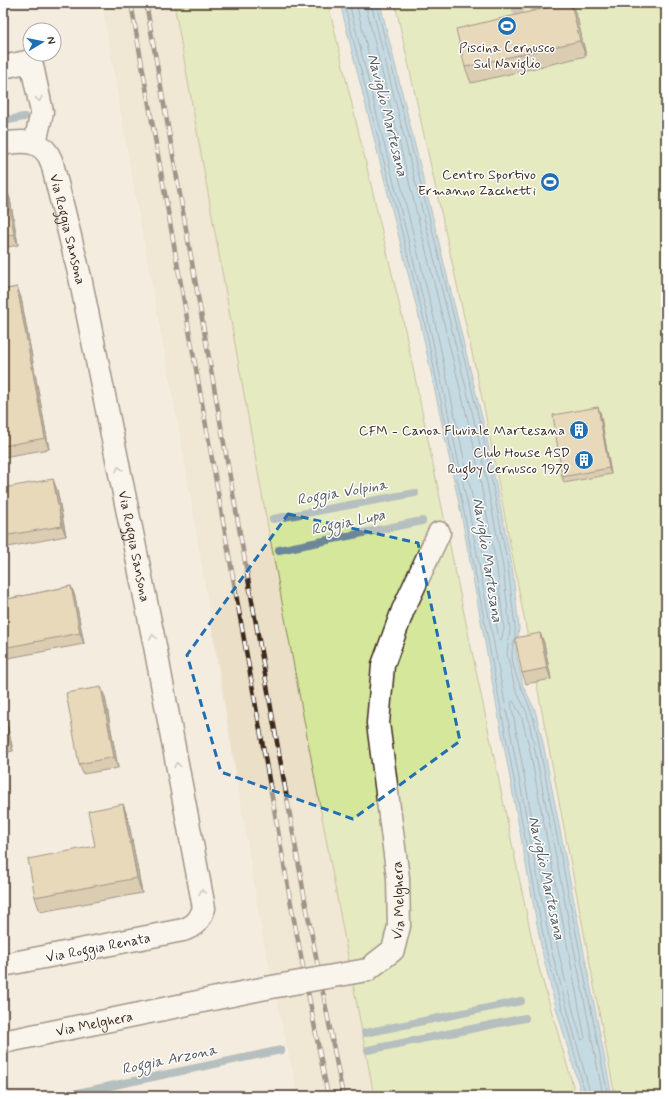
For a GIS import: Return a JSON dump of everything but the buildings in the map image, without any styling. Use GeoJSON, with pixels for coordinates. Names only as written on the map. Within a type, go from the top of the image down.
{"type":"FeatureCollection","features":[{"type":"Feature","properties":{"kind":"street"},"geometry":{"type":"LineString","coordinates":[[3,67],[31,61],[42,112],[35,143],[24,141],[3,144]]}},
{"type":"Feature","properties":{"kind":"street","name":"Via Roggia Sansona"},"geometry":{"type":"LineString","coordinates":[[35,143],[44,149],[52,163],[81,285],[153,639],[202,893],[204,908],[201,917],[192,927]]}},
{"type":"Feature","properties":{"kind":"street","name":"Via Melghera"},"geometry":{"type":"LineString","coordinates":[[3,1042],[266,988],[367,970],[393,950],[399,926],[398,878],[378,723],[383,665],[403,610],[439,533]]}},
{"type":"Feature","properties":{"kind":"street","name":"Via Roggia Renata"},"geometry":{"type":"LineString","coordinates":[[3,965],[175,932],[192,927]]}},
{"type":"Feature","properties":{"kind":"highlighted area"},"geometry":{"type":"Polygon","coordinates":[[[288,514],[418,543],[460,741],[353,819],[221,772],[187,655],[288,514]]]}},
{"type":"Feature","properties":{"kind":"shaded area"},"geometry":{"type":"Polygon","coordinates":[[[102,3],[174,3],[265,511],[374,1096],[298,1096],[262,933],[185,463],[129,161],[102,3]]]}},
{"type":"Feature","properties":{"kind":"green space"},"geometry":{"type":"Polygon","coordinates":[[[174,3],[328,3],[403,320],[535,954],[576,1096],[374,1096],[265,511],[174,3]]]}},
{"type":"Feature","properties":{"kind":"green space"},"geometry":{"type":"Polygon","coordinates":[[[395,3],[666,3],[666,1096],[615,1096],[485,412],[395,3]]]}},
{"type":"Feature","properties":{"kind":"water","name":"Naviglio Martesana"},"geometry":{"type":"Polygon","coordinates":[[[340,3],[380,3],[486,434],[512,566],[519,628],[516,652],[523,686],[535,710],[543,743],[612,1096],[582,1096],[555,1004],[542,951],[461,513],[420,321],[340,3]]]}},
{"type":"Feature","properties":{"kind":"waterway","name":"Roggia Volpina"},"geometry":{"type":"LineString","coordinates":[[3,121],[24,117]]}},
{"type":"Feature","properties":{"kind":"waterway","name":"Roggia Volpina"},"geometry":{"type":"LineString","coordinates":[[273,519],[415,493]]}},
{"type":"Feature","properties":{"kind":"waterway","name":"Roggia Lupa"},"geometry":{"type":"LineString","coordinates":[[279,550],[422,521]]}},
{"type":"Feature","properties":{"kind":"waterway","name":"Roggia Arzona"},"geometry":{"type":"LineString","coordinates":[[365,1033],[521,1001]]}},
{"type":"Feature","properties":{"kind":"waterway"},"geometry":{"type":"LineString","coordinates":[[368,1050],[525,1018]]}},
{"type":"Feature","properties":{"kind":"waterway","name":"Roggia Arzona"},"geometry":{"type":"LineString","coordinates":[[63,1096],[281,1050]]}},
{"type":"Feature","properties":{"kind":"railway"},"geometry":{"type":"LineString","coordinates":[[131,3],[291,904],[328,1096]]}},
{"type":"Feature","properties":{"kind":"railway"},"geometry":{"type":"LineString","coordinates":[[146,3],[305,900],[343,1096]]}},
{"type":"Feature","properties":{"kind":"place","name":"Piscina Cernusco Sul Naviglio"},"geometry":{"type":"Point","coordinates":[507,26]}},
{"type":"Feature","properties":{"kind":"place","name":"Centro Sportivo Ermanno Zacchetti"},"geometry":{"type":"Point","coordinates":[550,182]}},
{"type":"Feature","properties":{"kind":"place","name":"CFM - Canoa Fluviale Martesana"},"geometry":{"type":"Point","coordinates":[579,430]}},
{"type":"Feature","properties":{"kind":"place","name":"Club House ASD Rugby Cernusco 1979"},"geometry":{"type":"Point","coordinates":[584,460]}}]}
